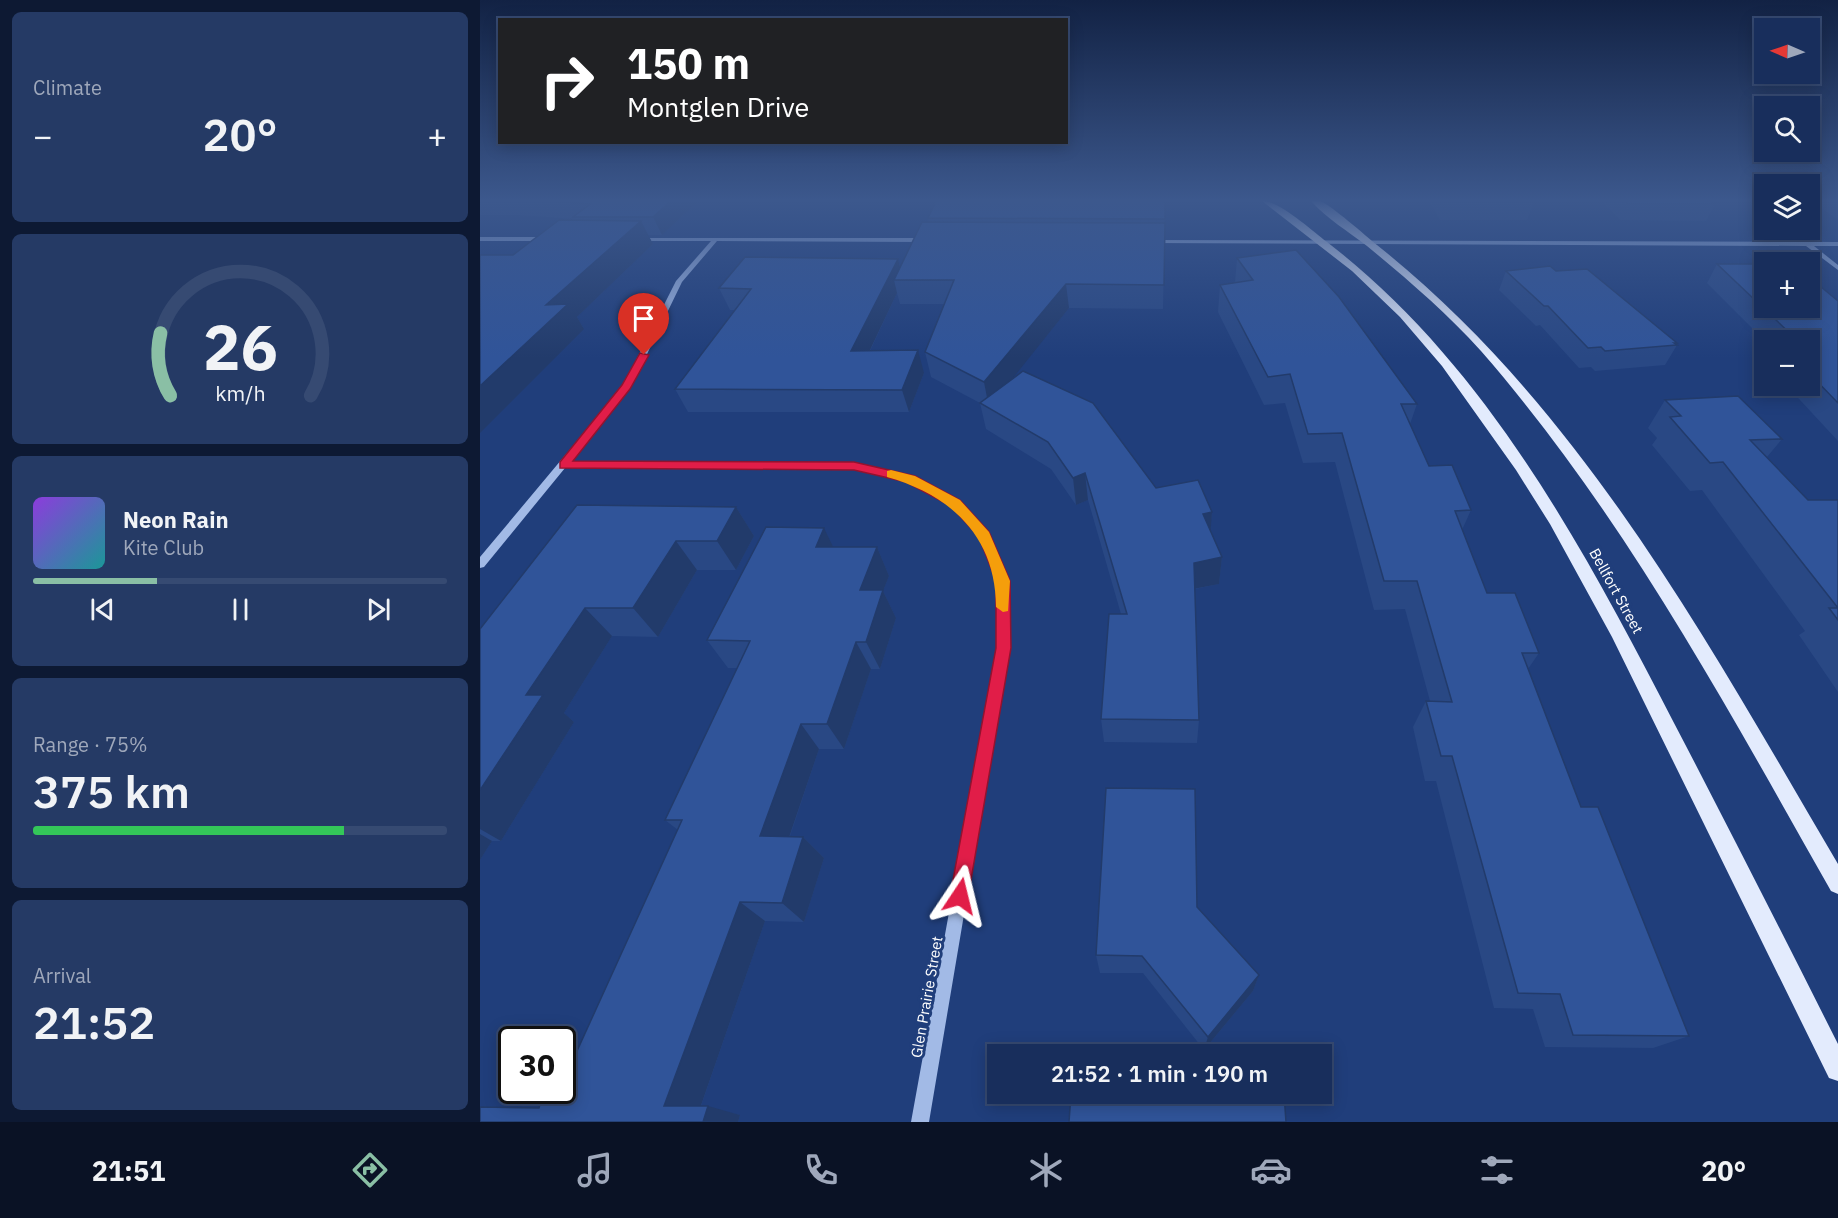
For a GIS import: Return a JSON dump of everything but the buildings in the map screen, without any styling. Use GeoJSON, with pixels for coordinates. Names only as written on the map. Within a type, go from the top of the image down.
{"type":"FeatureCollection","features":[{"type":"Feature","properties":{"kind":"main road","name":"Bellfort Street"},"geometry":{"type":"LineString","coordinates":[[1335,253],[1402,313],[1453,371],[1516,455],[1572,547],[1622,638],[1838,1069]]}},
{"type":"Feature","properties":{"kind":"main road"},"geometry":{"type":"LineString","coordinates":[[1382,253],[1423,287],[1483,347],[1574,459],[1630,535],[1691,632],[1838,884]]}},
{"type":"Feature","properties":{"kind":"street"},"geometry":{"type":"LineString","coordinates":[[480,564],[627,387],[679,281],[704,253]]}},
{"type":"Feature","properties":{"kind":"street"},"geometry":{"type":"LineString","coordinates":[[1819,253],[1838,268]]}},
{"type":"Feature","properties":{"kind":"street","name":"Glen Prairie Street"},"geometry":{"type":"LineString","coordinates":[[564,465],[854,466],[910,479],[956,503],[985,535],[1003,581],[1003,648],[920,1122]]}},
{"type":"Feature","properties":{"kind":"slow traffic"},"geometry":{"type":"LineString","coordinates":[[891,474],[910,479],[956,503],[985,535],[1003,581],[1003,607]]}},
{"type":"Feature","properties":{"kind":"route"},"geometry":{"type":"LineString","coordinates":[[644,355],[627,387],[564,465],[854,466],[910,479],[956,503],[985,535],[1003,581],[1003,648],[960,896]]}}]}
